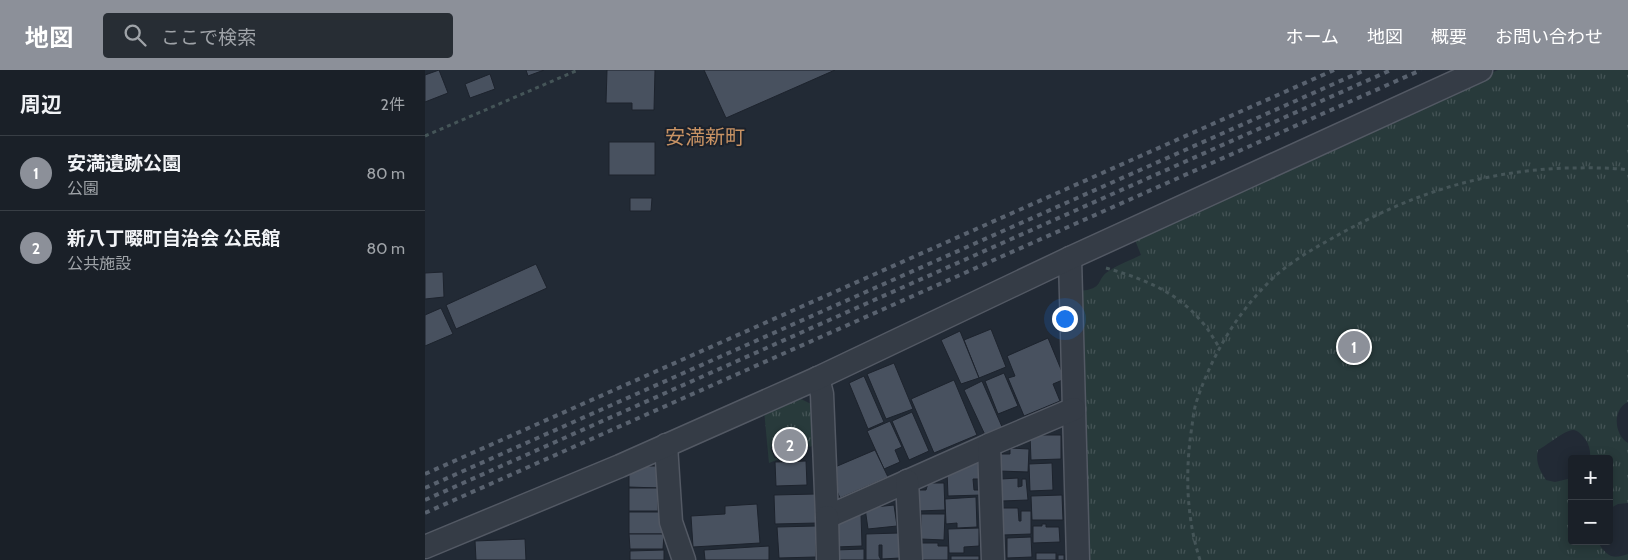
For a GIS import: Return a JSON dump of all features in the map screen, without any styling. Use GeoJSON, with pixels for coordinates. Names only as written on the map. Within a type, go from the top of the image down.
{"type":"FeatureCollection","features":[{"type":"Feature","properties":{"kind":"street"},"geometry":{"type":"LineString","coordinates":[[425,547],[666,445],[818,378],[1071,258],[1481,70]]}},
{"type":"Feature","properties":{"kind":"street"},"geometry":{"type":"LineString","coordinates":[[1071,258],[1079,560]]}},
{"type":"Feature","properties":{"kind":"street"},"geometry":{"type":"LineString","coordinates":[[818,378],[822,394],[828,560]]}},
{"type":"Feature","properties":{"kind":"street"},"geometry":{"type":"LineString","coordinates":[[827,517],[1075,409]]}},
{"type":"Feature","properties":{"kind":"street"},"geometry":{"type":"LineString","coordinates":[[666,445],[671,522],[684,560]]}},
{"type":"Feature","properties":{"kind":"street"},"geometry":{"type":"LineString","coordinates":[[989,445],[993,560]]}},
{"type":"Feature","properties":{"kind":"street"},"geometry":{"type":"LineString","coordinates":[[907,481],[911,560]]}},
{"type":"Feature","properties":{"kind":"path"},"geometry":{"type":"LineString","coordinates":[[425,136],[578,70]]}},
{"type":"Feature","properties":{"kind":"path"},"geometry":{"type":"LineString","coordinates":[[1200,560],[1195,545],[1189,504],[1188,452],[1195,405],[1220,348],[1237,320],[1267,283],[1302,254],[1350,228],[1401,204],[1442,188],[1493,175],[1536,170],[1569,168],[1628,170]]}},
{"type":"Feature","properties":{"kind":"path"},"geometry":{"type":"LineString","coordinates":[[1071,258],[1139,279],[1176,297],[1201,320],[1220,348]]}},
{"type":"Feature","properties":{"kind":"green space"},"geometry":{"type":"Polygon","coordinates":[[[1498,70],[1628,70],[1628,402],[1619,410],[1617,422],[1620,434],[1628,443],[1628,503],[1613,507],[1613,455],[1590,455],[1587,442],[1577,431],[1573,430],[1565,433],[1538,450],[1537,458],[1540,470],[1546,480],[1555,482],[1568,479],[1568,545],[1600,545],[1607,553],[1613,556],[1617,557],[1628,554],[1628,560],[1088,560],[1079,291],[1097,286],[1109,271],[1141,255],[1133,235],[1498,70]]]}},
{"type":"Feature","properties":{"kind":"green space"},"geometry":{"type":"Polygon","coordinates":[[[795,396],[811,404],[812,446],[769,463],[764,410],[795,396]]]}},
{"type":"Feature","properties":{"kind":"building"},"geometry":{"type":"Polygon","coordinates":[[[439,70],[448,93],[425,102],[425,75],[439,70]]]}},
{"type":"Feature","properties":{"kind":"building"},"geometry":{"type":"Polygon","coordinates":[[[526,70],[544,70],[528,76],[526,70]]]}},
{"type":"Feature","properties":{"kind":"building"},"geometry":{"type":"Polygon","coordinates":[[[607,70],[655,70],[654,110],[632,110],[632,103],[606,103],[607,70]]]}},
{"type":"Feature","properties":{"kind":"building"},"geometry":{"type":"Polygon","coordinates":[[[704,70],[835,70],[726,118],[704,70]]]}},
{"type":"Feature","properties":{"kind":"building"},"geometry":{"type":"Polygon","coordinates":[[[490,74],[495,89],[470,98],[465,84],[490,74]]]}},
{"type":"Feature","properties":{"kind":"building"},"geometry":{"type":"Polygon","coordinates":[[[609,142],[655,142],[655,175],[609,175],[609,142]]]}},
{"type":"Feature","properties":{"kind":"building"},"geometry":{"type":"Polygon","coordinates":[[[630,198],[652,198],[651,211],[630,211],[630,198]]]}},
{"type":"Feature","properties":{"kind":"building"},"geometry":{"type":"Polygon","coordinates":[[[536,264],[547,288],[456,329],[446,305],[536,264]]]}},
{"type":"Feature","properties":{"kind":"building"},"geometry":{"type":"Polygon","coordinates":[[[443,272],[444,297],[425,299],[425,273],[443,272]]]}},
{"type":"Feature","properties":{"kind":"building"},"geometry":{"type":"Polygon","coordinates":[[[441,308],[453,334],[425,346],[425,315],[441,308]]]}},
{"type":"Feature","properties":{"kind":"building"},"geometry":{"type":"Polygon","coordinates":[[[991,329],[1006,367],[979,378],[964,340],[991,329]]]}},
{"type":"Feature","properties":{"kind":"building"},"geometry":{"type":"Polygon","coordinates":[[[960,331],[979,378],[961,384],[941,340],[960,331]]]}},
{"type":"Feature","properties":{"kind":"building"},"geometry":{"type":"Polygon","coordinates":[[[1048,338],[1065,379],[1053,384],[1060,401],[1024,416],[1008,378],[1015,376],[1007,356],[1048,338]]]}},
{"type":"Feature","properties":{"kind":"building"},"geometry":{"type":"Polygon","coordinates":[[[894,363],[913,409],[886,419],[867,374],[894,363]]]}},
{"type":"Feature","properties":{"kind":"building"},"geometry":{"type":"Polygon","coordinates":[[[1004,373],[1018,406],[998,414],[985,381],[1004,373]]]}},
{"type":"Feature","properties":{"kind":"building"},"geometry":{"type":"Polygon","coordinates":[[[864,376],[884,422],[868,429],[849,383],[864,376]]]}},
{"type":"Feature","properties":{"kind":"building"},"geometry":{"type":"Polygon","coordinates":[[[954,380],[977,435],[934,453],[911,399],[954,380]]]}},
{"type":"Feature","properties":{"kind":"building"},"geometry":{"type":"Polygon","coordinates":[[[982,381],[1003,429],[986,437],[964,390],[982,381]]]}},
{"type":"Feature","properties":{"kind":"building"},"geometry":{"type":"Polygon","coordinates":[[[912,412],[929,451],[909,460],[892,421],[912,412]]]}},
{"type":"Feature","properties":{"kind":"building"},"geometry":{"type":"Polygon","coordinates":[[[890,421],[902,447],[895,450],[900,462],[884,469],[867,431],[890,421]]]}},
{"type":"Feature","properties":{"kind":"building"},"geometry":{"type":"Polygon","coordinates":[[[798,431],[803,437],[805,436],[809,447],[778,459],[777,457],[775,458],[771,448],[773,447],[772,443],[798,431]]]}},
{"type":"Feature","properties":{"kind":"building"},"geometry":{"type":"Polygon","coordinates":[[[1030,435],[1061,435],[1061,459],[1031,460],[1030,435]]]}},
{"type":"Feature","properties":{"kind":"building"},"geometry":{"type":"Polygon","coordinates":[[[1010,448],[1029,449],[1028,472],[999,471],[999,454],[1010,454],[1010,448]]]}},
{"type":"Feature","properties":{"kind":"building"},"geometry":{"type":"Polygon","coordinates":[[[875,450],[888,477],[840,498],[828,470],[875,450]]]}},
{"type":"Feature","properties":{"kind":"building"},"geometry":{"type":"Polygon","coordinates":[[[978,458],[979,479],[973,479],[974,490],[982,490],[982,495],[948,496],[947,471],[978,458]]]}},
{"type":"Feature","properties":{"kind":"building"},"geometry":{"type":"Polygon","coordinates":[[[806,461],[807,485],[776,486],[775,462],[806,461]]]}},
{"type":"Feature","properties":{"kind":"building"},"geometry":{"type":"Polygon","coordinates":[[[1052,463],[1053,490],[1030,491],[1029,464],[1052,463]]]}},
{"type":"Feature","properties":{"kind":"building"},"geometry":{"type":"Polygon","coordinates":[[[629,466],[659,466],[658,488],[629,487],[629,466]]]}},
{"type":"Feature","properties":{"kind":"building"},"geometry":{"type":"Polygon","coordinates":[[[1018,478],[1018,487],[1022,486],[1022,479],[1026,479],[1028,500],[1002,501],[1001,479],[1018,478]]]}},
{"type":"Feature","properties":{"kind":"building"},"geometry":{"type":"Polygon","coordinates":[[[928,483],[944,483],[945,510],[919,511],[919,490],[926,490],[928,483]]]}},
{"type":"Feature","properties":{"kind":"building"},"geometry":{"type":"Polygon","coordinates":[[[629,488],[658,488],[658,511],[629,511],[629,488]]]}},
{"type":"Feature","properties":{"kind":"building"},"geometry":{"type":"Polygon","coordinates":[[[816,494],[817,523],[775,524],[774,495],[816,494]]]}},
{"type":"Feature","properties":{"kind":"building"},"geometry":{"type":"Polygon","coordinates":[[[1062,495],[1063,520],[1032,520],[1031,496],[1062,495]]]}},
{"type":"Feature","properties":{"kind":"building"},"geometry":{"type":"Polygon","coordinates":[[[976,497],[977,527],[957,528],[957,523],[946,524],[945,499],[976,497]]]}},
{"type":"Feature","properties":{"kind":"building"},"geometry":{"type":"Polygon","coordinates":[[[757,504],[760,543],[693,547],[691,516],[725,514],[725,506],[757,504]]]}},
{"type":"Feature","properties":{"kind":"building"},"geometry":{"type":"Polygon","coordinates":[[[894,505],[897,526],[868,529],[865,508],[894,505]]]}},
{"type":"Feature","properties":{"kind":"building"},"geometry":{"type":"Polygon","coordinates":[[[1002,508],[1018,508],[1019,521],[1021,521],[1021,511],[1031,511],[1031,534],[1003,535],[1002,508]]]}},
{"type":"Feature","properties":{"kind":"building"},"geometry":{"type":"Polygon","coordinates":[[[629,512],[663,512],[664,534],[629,534],[629,512]]]}},
{"type":"Feature","properties":{"kind":"building"},"geometry":{"type":"Polygon","coordinates":[[[861,514],[862,546],[836,547],[835,523],[861,514]]]}},
{"type":"Feature","properties":{"kind":"building"},"geometry":{"type":"Polygon","coordinates":[[[921,514],[945,514],[944,540],[921,539],[921,514]]]}},
{"type":"Feature","properties":{"kind":"building"},"geometry":{"type":"Polygon","coordinates":[[[1042,524],[1046,524],[1046,527],[1059,527],[1060,542],[1033,543],[1033,526],[1042,526],[1042,524]]]}},
{"type":"Feature","properties":{"kind":"building"},"geometry":{"type":"Polygon","coordinates":[[[816,526],[816,557],[779,558],[777,527],[816,526]]]}},
{"type":"Feature","properties":{"kind":"building"},"geometry":{"type":"Polygon","coordinates":[[[979,528],[979,546],[964,547],[964,553],[949,553],[948,529],[979,528]]]}},
{"type":"Feature","properties":{"kind":"building"},"geometry":{"type":"Polygon","coordinates":[[[899,533],[900,558],[882,559],[882,545],[879,545],[881,560],[866,560],[866,534],[899,533]]]}},
{"type":"Feature","properties":{"kind":"building"},"geometry":{"type":"Polygon","coordinates":[[[629,534],[664,534],[663,549],[630,549],[629,534]]]}},
{"type":"Feature","properties":{"kind":"building"},"geometry":{"type":"Polygon","coordinates":[[[1031,537],[1032,557],[1007,558],[1007,538],[1031,537]]]}},
{"type":"Feature","properties":{"kind":"building"},"geometry":{"type":"Polygon","coordinates":[[[525,539],[526,560],[476,560],[475,541],[525,539]]]}},
{"type":"Feature","properties":{"kind":"building"},"geometry":{"type":"Polygon","coordinates":[[[916,543],[938,543],[938,546],[948,546],[948,560],[916,560],[916,543]]]}},
{"type":"Feature","properties":{"kind":"building"},"geometry":{"type":"Polygon","coordinates":[[[769,546],[769,560],[705,560],[704,550],[769,546]]]}},
{"type":"Feature","properties":{"kind":"building"},"geometry":{"type":"Polygon","coordinates":[[[864,549],[864,560],[835,560],[835,550],[864,549]]]}},
{"type":"Feature","properties":{"kind":"building"},"geometry":{"type":"Polygon","coordinates":[[[664,550],[664,560],[630,560],[630,551],[664,550]]]}},
{"type":"Feature","properties":{"kind":"building"},"geometry":{"type":"Polygon","coordinates":[[[1036,553],[1056,553],[1056,560],[1036,560],[1036,553]]]}},
{"type":"Feature","properties":{"kind":"building"},"geometry":{"type":"Polygon","coordinates":[[[1058,555],[1064,555],[1064,560],[1058,560],[1058,555]]]}},
{"type":"Feature","properties":{"kind":"building"},"geometry":{"type":"Polygon","coordinates":[[[951,556],[979,556],[979,560],[951,560],[951,556]]]}},
{"type":"Feature","properties":{"kind":"railway"},"geometry":{"type":"LineString","coordinates":[[425,474],[1334,70]]}},
{"type":"Feature","properties":{"kind":"railway"},"geometry":{"type":"LineString","coordinates":[[425,488],[1365,70]]}},
{"type":"Feature","properties":{"kind":"railway"},"geometry":{"type":"LineString","coordinates":[[425,500],[1391,70]]}},
{"type":"Feature","properties":{"kind":"railway"},"geometry":{"type":"LineString","coordinates":[[425,513],[1421,70]]}},
{"type":"Feature","properties":{"kind":"place","name":"安満遺跡公園"},"geometry":{"type":"Point","coordinates":[1354,347]}},
{"type":"Feature","properties":{"kind":"place","name":"新八丁畷町自治会 公民館"},"geometry":{"type":"Point","coordinates":[790,445]}},
{"type":"Feature","properties":{"kind":"district","name":"安満新町"},"geometry":{"type":"Point","coordinates":[705,137]}}]}
